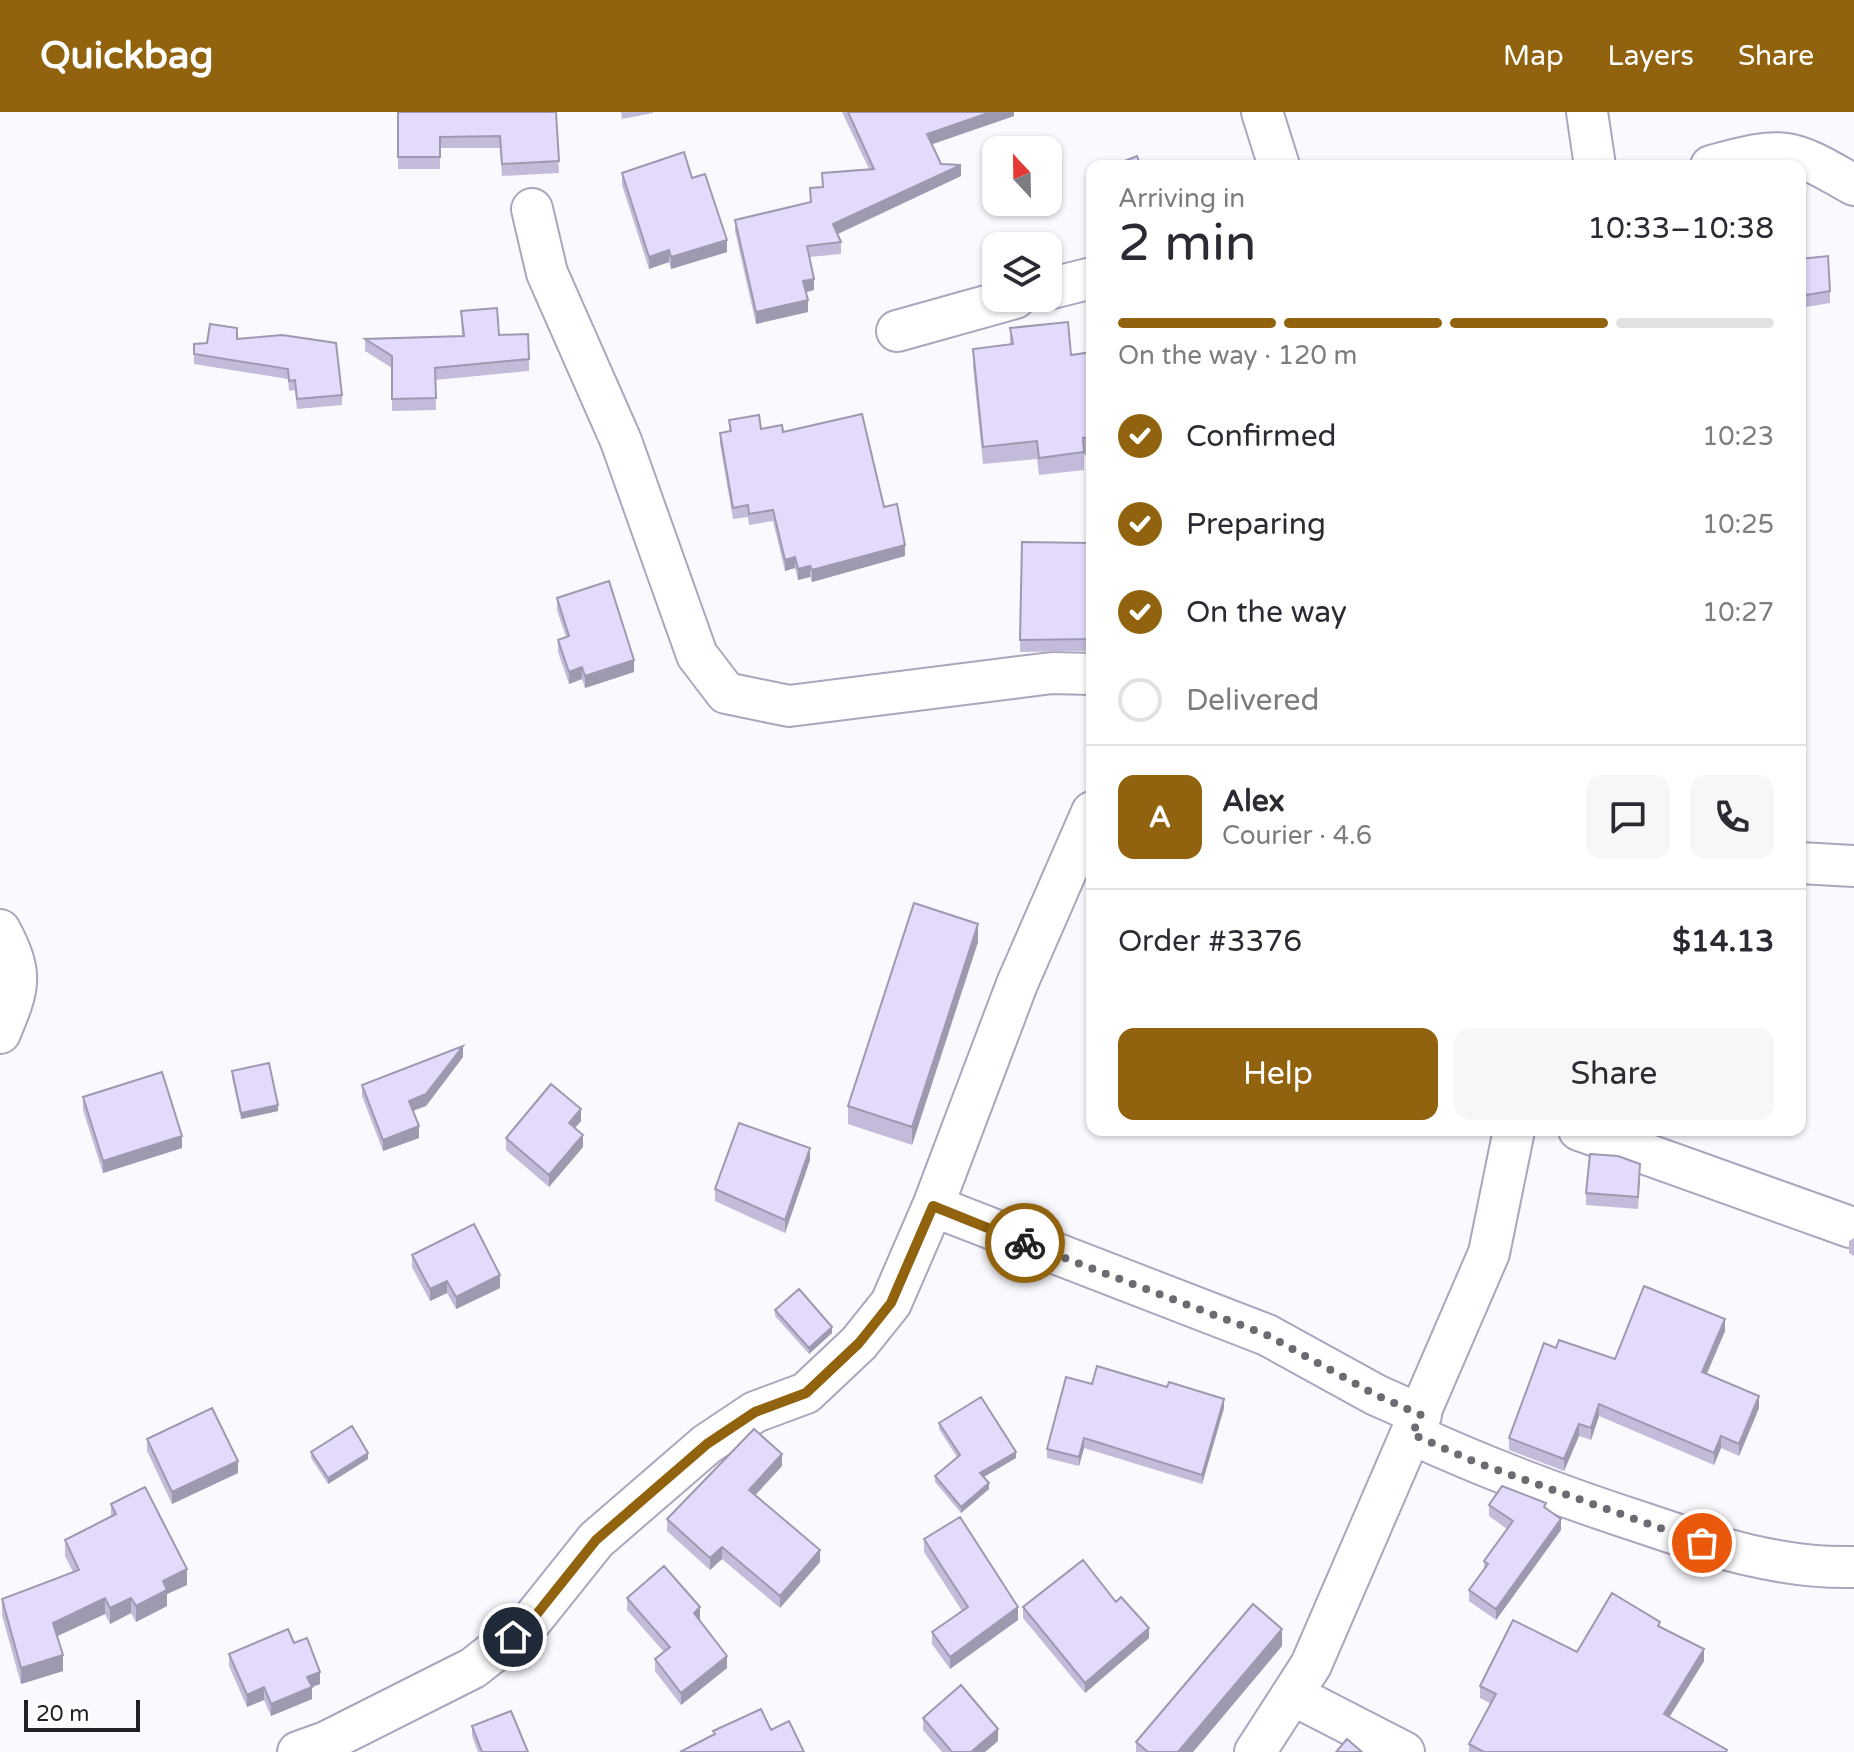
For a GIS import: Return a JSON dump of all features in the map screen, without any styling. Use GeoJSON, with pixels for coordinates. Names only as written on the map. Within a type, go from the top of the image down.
{"type":"FeatureCollection","features":[{"type":"Feature","properties":{"kind":"street"},"geometry":{"type":"LineString","coordinates":[[1262,112],[1277,160]]}},
{"type":"Feature","properties":{"kind":"street"},"geometry":{"type":"LineString","coordinates":[[1587,112],[1594,160]]}},
{"type":"Feature","properties":{"kind":"street"},"geometry":{"type":"LineString","coordinates":[[1736,160],[1769,152],[1800,154],[1854,185]]}},
{"type":"Feature","properties":{"kind":"street"},"geometry":{"type":"LineString","coordinates":[[532,209],[547,273],[621,441],[697,655],[726,693],[789,706],[1052,673],[1086,674]]}},
{"type":"Feature","properties":{"kind":"street"},"geometry":{"type":"LineString","coordinates":[[1062,286],[1086,280]]}},
{"type":"Feature","properties":{"kind":"street"},"geometry":{"type":"LineString","coordinates":[[897,331],[982,307]]}},
{"type":"Feature","properties":{"kind":"street"},"geometry":{"type":"LineString","coordinates":[[298,1752],[326,1742],[473,1668],[528,1625],[596,1540],[707,1444],[755,1412],[806,1393],[859,1343],[891,1303],[933,1206],[1017,984],[1086,826]]}},
{"type":"Feature","properties":{"kind":"street"},"geometry":{"type":"LineString","coordinates":[[1806,863],[1854,866]]}},
{"type":"Feature","properties":{"kind":"street"},"geometry":{"type":"LineString","coordinates":[[0,930],[14,956],[17,991],[0,1033]]}},
{"type":"Feature","properties":{"kind":"street"},"geometry":{"type":"LineString","coordinates":[[1255,1752],[1311,1665],[1489,1253],[1513,1136]]}},
{"type":"Feature","properties":{"kind":"street"},"geometry":{"type":"LineString","coordinates":[[1596,1136],[1850,1227]]}},
{"type":"Feature","properties":{"kind":"street"},"geometry":{"type":"LineString","coordinates":[[933,1206],[1267,1335],[1376,1395],[1475,1462],[1596,1508],[1728,1552],[1762,1559],[1854,1567]]}},
{"type":"Feature","properties":{"kind":"street"},"geometry":{"type":"LineString","coordinates":[[1293,1695],[1404,1752]]}},
{"type":"Feature","properties":{"kind":"building"},"geometry":{"type":"Polygon","coordinates":[[[398,112],[556,112],[559,161],[502,164],[500,136],[440,137],[440,157],[398,157],[398,112]]]}},
{"type":"Feature","properties":{"kind":"building"},"geometry":{"type":"Polygon","coordinates":[[[848,112],[991,112],[927,134],[941,164],[961,165],[833,224],[841,242],[807,246],[814,279],[803,281],[808,300],[756,312],[735,220],[811,202],[810,188],[823,187],[822,173],[874,169],[848,112]]]}},
{"type":"Feature","properties":{"kind":"building"},"geometry":{"type":"Polygon","coordinates":[[[684,152],[692,178],[705,174],[727,240],[671,257],[669,250],[649,257],[622,173],[684,152]]]}},
{"type":"Feature","properties":{"kind":"building"},"geometry":{"type":"Polygon","coordinates":[[[1828,256],[1830,291],[1806,295],[1806,258],[1828,256]]]}},
{"type":"Feature","properties":{"kind":"building"},"geometry":{"type":"Polygon","coordinates":[[[497,308],[499,335],[528,334],[529,359],[435,368],[436,398],[392,399],[392,356],[365,339],[464,336],[461,311],[497,308]]]}},
{"type":"Feature","properties":{"kind":"building"},"geometry":{"type":"Polygon","coordinates":[[[1068,322],[1071,355],[1086,353],[1084,452],[1039,458],[1037,441],[983,447],[973,349],[1013,344],[1010,328],[1068,322]]]}},
{"type":"Feature","properties":{"kind":"building"},"geometry":{"type":"Polygon","coordinates":[[[210,324],[237,328],[237,339],[282,335],[336,343],[342,395],[297,399],[295,380],[289,381],[288,369],[194,354],[194,344],[207,343],[210,324]]]}},
{"type":"Feature","properties":{"kind":"building"},"geometry":{"type":"Polygon","coordinates":[[[862,414],[884,507],[897,504],[905,545],[812,570],[810,566],[798,569],[795,557],[785,560],[773,510],[749,514],[748,505],[733,508],[720,433],[731,431],[729,420],[759,415],[761,429],[782,425],[783,432],[862,414]]]}},
{"type":"Feature","properties":{"kind":"building"},"geometry":{"type":"Polygon","coordinates":[[[1022,542],[1086,543],[1086,639],[1020,640],[1022,542]]]}},
{"type":"Feature","properties":{"kind":"building"},"geometry":{"type":"Polygon","coordinates":[[[609,581],[634,660],[585,676],[582,667],[569,672],[558,640],[569,636],[557,598],[609,581]]]}},
{"type":"Feature","properties":{"kind":"building"},"geometry":{"type":"Polygon","coordinates":[[[914,903],[978,924],[912,1127],[848,1106],[914,903]]]}},
{"type":"Feature","properties":{"kind":"building"},"geometry":{"type":"Polygon","coordinates":[[[463,1046],[426,1094],[409,1101],[419,1126],[383,1140],[362,1085],[463,1046]]]}},
{"type":"Feature","properties":{"kind":"building"},"geometry":{"type":"Polygon","coordinates":[[[269,1063],[278,1105],[241,1113],[232,1071],[269,1063]]]}},
{"type":"Feature","properties":{"kind":"building"},"geometry":{"type":"Polygon","coordinates":[[[162,1072],[182,1136],[103,1161],[83,1097],[162,1072]]]}},
{"type":"Feature","properties":{"kind":"building"},"geometry":{"type":"Polygon","coordinates":[[[551,1084],[581,1109],[569,1123],[583,1135],[549,1175],[506,1138],[551,1084]]]}},
{"type":"Feature","properties":{"kind":"building"},"geometry":{"type":"Polygon","coordinates":[[[739,1123],[810,1148],[785,1220],[715,1189],[739,1123]]]}},
{"type":"Feature","properties":{"kind":"building"},"geometry":{"type":"Polygon","coordinates":[[[1590,1154],[1618,1156],[1640,1164],[1638,1197],[1586,1193],[1590,1154]]]}},
{"type":"Feature","properties":{"kind":"building"},"geometry":{"type":"Polygon","coordinates":[[[474,1224],[500,1275],[456,1297],[447,1281],[430,1289],[412,1255],[474,1224]]]}},
{"type":"Feature","properties":{"kind":"building"},"geometry":{"type":"Polygon","coordinates":[[[1644,1286],[1725,1319],[1702,1372],[1759,1396],[1739,1444],[1721,1436],[1714,1453],[1599,1404],[1591,1428],[1579,1424],[1564,1459],[1509,1438],[1544,1343],[1556,1348],[1559,1340],[1615,1359],[1644,1286]]]}},
{"type":"Feature","properties":{"kind":"building"},"geometry":{"type":"Polygon","coordinates":[[[799,1289],[832,1327],[809,1348],[775,1310],[799,1289]]]}},
{"type":"Feature","properties":{"kind":"building"},"geometry":{"type":"Polygon","coordinates":[[[1097,1366],[1167,1387],[1169,1382],[1224,1399],[1202,1475],[1084,1438],[1079,1457],[1047,1449],[1066,1377],[1092,1384],[1097,1366]]]}},
{"type":"Feature","properties":{"kind":"building"},"geometry":{"type":"Polygon","coordinates":[[[981,1397],[1016,1452],[980,1473],[989,1483],[961,1507],[935,1476],[960,1455],[939,1423],[981,1397]]]}},
{"type":"Feature","properties":{"kind":"building"},"geometry":{"type":"Polygon","coordinates":[[[212,1408],[238,1461],[172,1492],[147,1439],[212,1408]]]}},
{"type":"Feature","properties":{"kind":"building"},"geometry":{"type":"Polygon","coordinates":[[[352,1426],[368,1453],[328,1478],[311,1452],[352,1426]]]}},
{"type":"Feature","properties":{"kind":"building"},"geometry":{"type":"Polygon","coordinates":[[[754,1429],[782,1454],[749,1490],[820,1550],[780,1596],[722,1547],[710,1558],[667,1519],[754,1429]]]}},
{"type":"Feature","properties":{"kind":"building"},"geometry":{"type":"Polygon","coordinates":[[[1502,1486],[1546,1503],[1544,1507],[1561,1519],[1496,1609],[1469,1590],[1488,1564],[1484,1561],[1513,1521],[1489,1505],[1502,1486]]]}},
{"type":"Feature","properties":{"kind":"building"},"geometry":{"type":"Polygon","coordinates":[[[145,1487],[187,1569],[163,1581],[167,1590],[136,1606],[131,1598],[110,1608],[105,1598],[53,1623],[63,1655],[21,1668],[2,1599],[79,1570],[65,1540],[116,1514],[111,1504],[145,1487]]]}},
{"type":"Feature","properties":{"kind":"building"},"geometry":{"type":"Polygon","coordinates":[[[960,1517],[1018,1607],[950,1657],[932,1632],[968,1607],[924,1539],[960,1517]]]}},
{"type":"Feature","properties":{"kind":"building"},"geometry":{"type":"Polygon","coordinates":[[[1083,1560],[1116,1602],[1121,1597],[1149,1628],[1085,1683],[1023,1607],[1083,1560]]]}},
{"type":"Feature","properties":{"kind":"building"},"geometry":{"type":"Polygon","coordinates":[[[664,1566],[700,1607],[694,1613],[727,1656],[681,1693],[655,1659],[670,1647],[627,1598],[664,1566]]]}},
{"type":"Feature","properties":{"kind":"building"},"geometry":{"type":"Polygon","coordinates":[[[1612,1593],[1660,1622],[1658,1626],[1704,1649],[1664,1714],[1726,1752],[1484,1752],[1469,1744],[1496,1694],[1480,1686],[1513,1620],[1577,1652],[1612,1593]]]}},
{"type":"Feature","properties":{"kind":"building"},"geometry":{"type":"Polygon","coordinates":[[[1253,1604],[1282,1629],[1178,1752],[1148,1752],[1136,1742],[1253,1604]]]}},
{"type":"Feature","properties":{"kind":"building"},"geometry":{"type":"Polygon","coordinates":[[[288,1629],[294,1643],[307,1638],[320,1672],[307,1677],[312,1687],[271,1704],[264,1687],[247,1695],[229,1654],[288,1629]]]}},
{"type":"Feature","properties":{"kind":"building"},"geometry":{"type":"Polygon","coordinates":[[[961,1685],[998,1729],[971,1752],[952,1752],[923,1718],[961,1685]]]}},
{"type":"Feature","properties":{"kind":"building"},"geometry":{"type":"Polygon","coordinates":[[[761,1709],[771,1730],[789,1721],[804,1752],[680,1752],[715,1734],[713,1731],[761,1709]]]}},
{"type":"Feature","properties":{"kind":"building"},"geometry":{"type":"Polygon","coordinates":[[[511,1711],[528,1752],[482,1752],[472,1726],[511,1711]]]}},
{"type":"Feature","properties":{"kind":"building"},"geometry":{"type":"Polygon","coordinates":[[[1347,1739],[1362,1752],[1336,1752],[1347,1739]]]}},
{"type":"Feature","properties":{"kind":"way so far"},"geometry":{"type":"LineString","coordinates":[[1025,1243],[1267,1335],[1376,1395],[1421,1415],[1412,1434],[1475,1462],[1596,1508],[1702,1543]]}},
{"type":"Feature","properties":{"kind":"route"},"geometry":{"type":"LineString","coordinates":[[513,1637],[528,1625],[596,1540],[707,1444],[755,1412],[806,1393],[859,1343],[891,1303],[933,1206],[1025,1243]]}}]}
